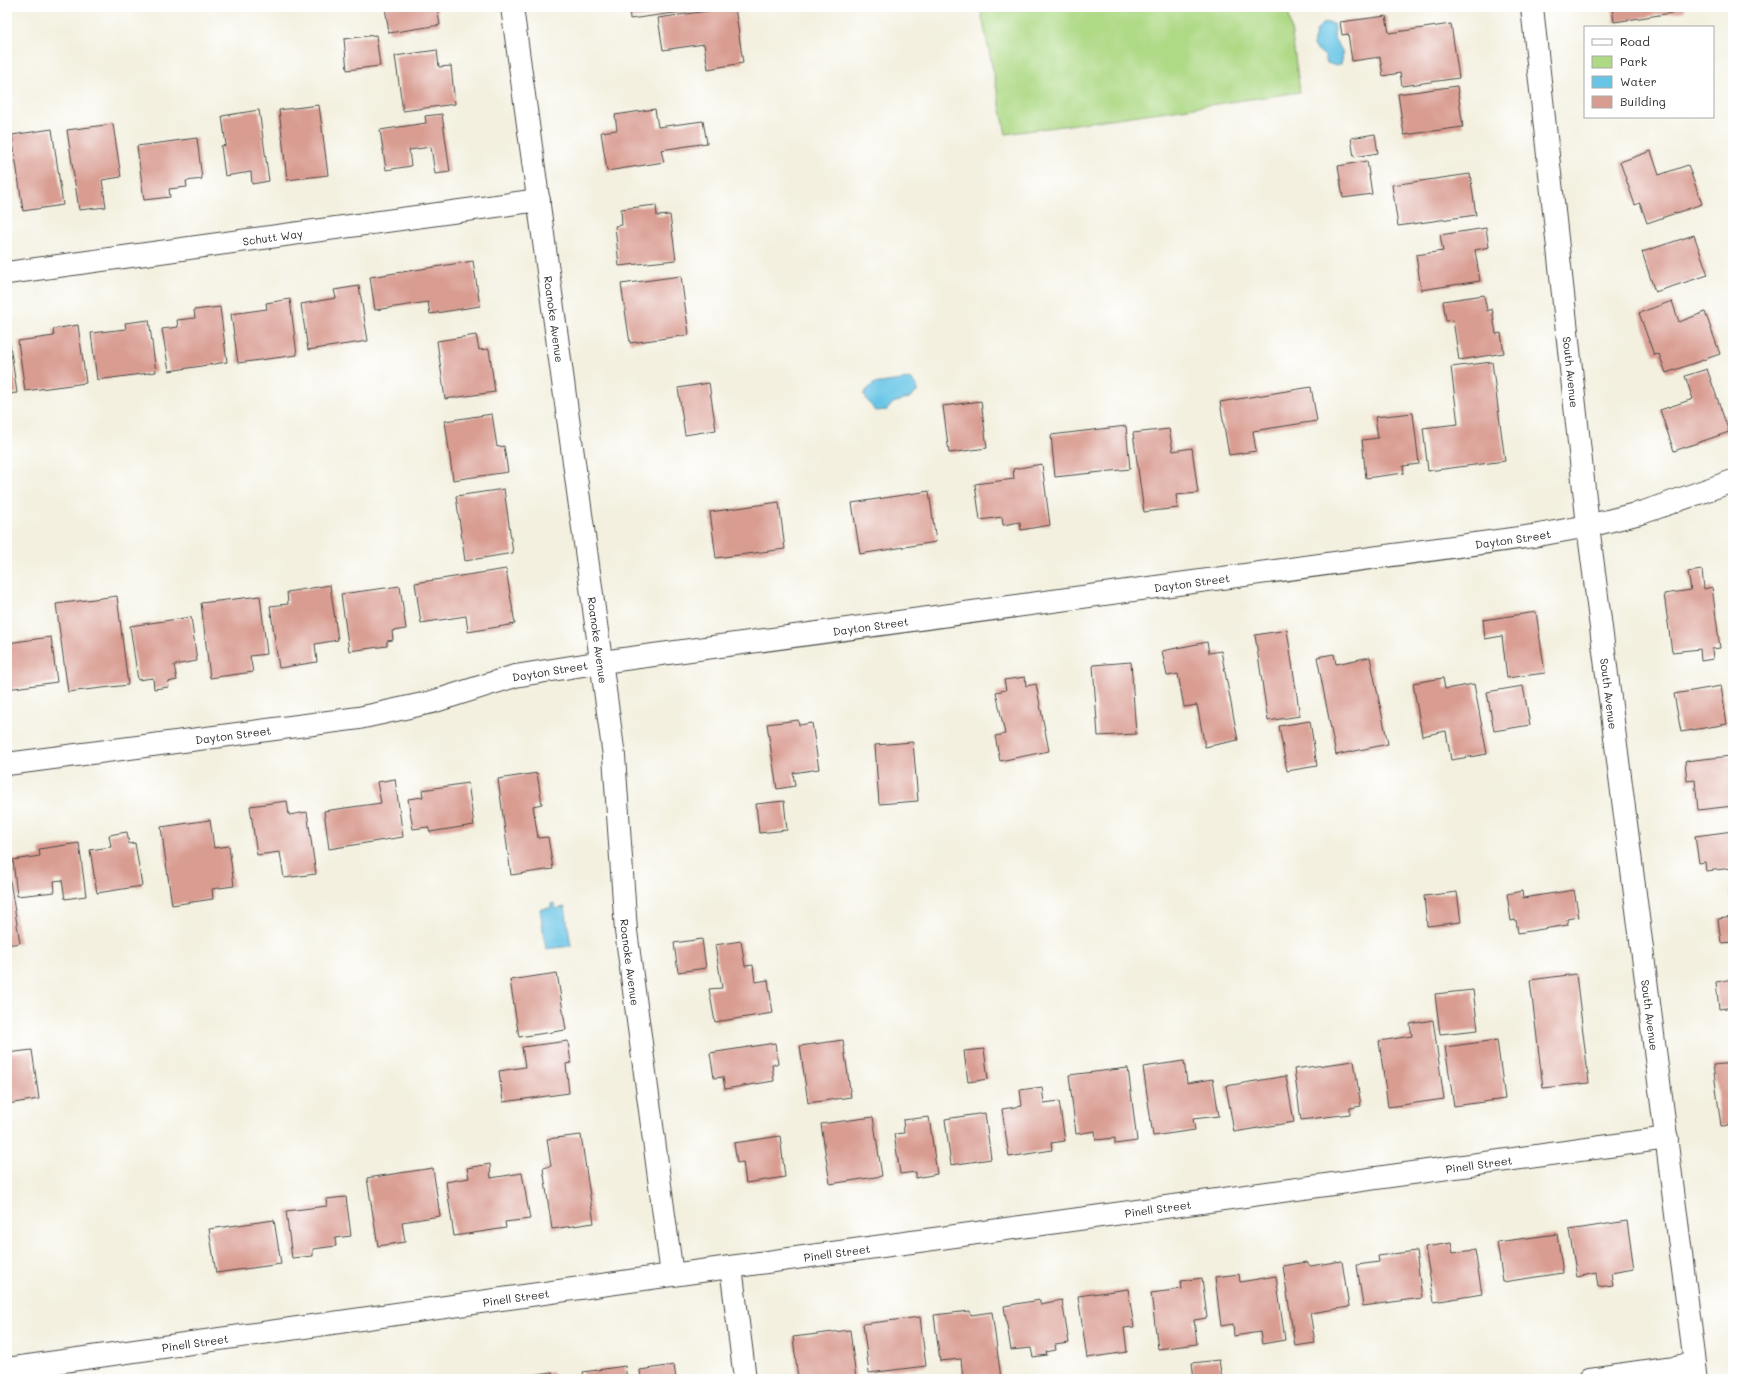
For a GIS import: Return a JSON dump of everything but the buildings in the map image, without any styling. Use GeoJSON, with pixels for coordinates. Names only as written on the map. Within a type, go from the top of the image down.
{"type":"FeatureCollection","features":[{"type":"Feature","properties":{"kind":"street","name":"Roanoke Avenue"},"geometry":{"type":"LineString","coordinates":[[512,7],[614,756],[626,930],[672,1275]]}},
{"type":"Feature","properties":{"kind":"street","name":"South Avenue"},"geometry":{"type":"LineString","coordinates":[[1532,7],[1588,526],[1696,1372]]}},
{"type":"Feature","properties":{"kind":"street","name":"Schutt Way"},"geometry":{"type":"LineString","coordinates":[[7,272],[539,200]]}},
{"type":"Feature","properties":{"kind":"street","name":"Dayton Street"},"geometry":{"type":"LineString","coordinates":[[7,764],[359,718],[432,702],[515,676],[602,662],[1525,537],[1588,526],[1644,512],[1733,481]]}},
{"type":"Feature","properties":{"kind":"street","name":"Pinell Street"},"geometry":{"type":"LineString","coordinates":[[7,1369],[672,1275],[1667,1138]]}},
{"type":"Feature","properties":{"kind":"street"},"geometry":{"type":"LineString","coordinates":[[731,1267],[745,1379]]}},
{"type":"Feature","properties":{"kind":"street"},"geometry":{"type":"LineString","coordinates":[[1590,1379],[1696,1372]]}},
{"type":"Feature","properties":{"kind":"green space"},"geometry":{"type":"Polygon","coordinates":[[[980,7],[1288,7],[1300,92],[1006,134],[980,7]]]}},
{"type":"Feature","properties":{"kind":"water"},"geometry":{"type":"Polygon","coordinates":[[[1322,24],[1333,24],[1335,28],[1334,38],[1343,55],[1341,64],[1336,66],[1327,63],[1325,56],[1313,46],[1316,32],[1322,24]]]}},
{"type":"Feature","properties":{"kind":"water"},"geometry":{"type":"Polygon","coordinates":[[[908,379],[917,385],[917,392],[909,398],[893,403],[887,410],[875,411],[863,394],[873,384],[908,379]]]}},
{"type":"Feature","properties":{"kind":"water"},"geometry":{"type":"Polygon","coordinates":[[[554,903],[555,909],[565,907],[571,946],[546,949],[540,909],[551,908],[551,904],[554,903]]]}}]}
